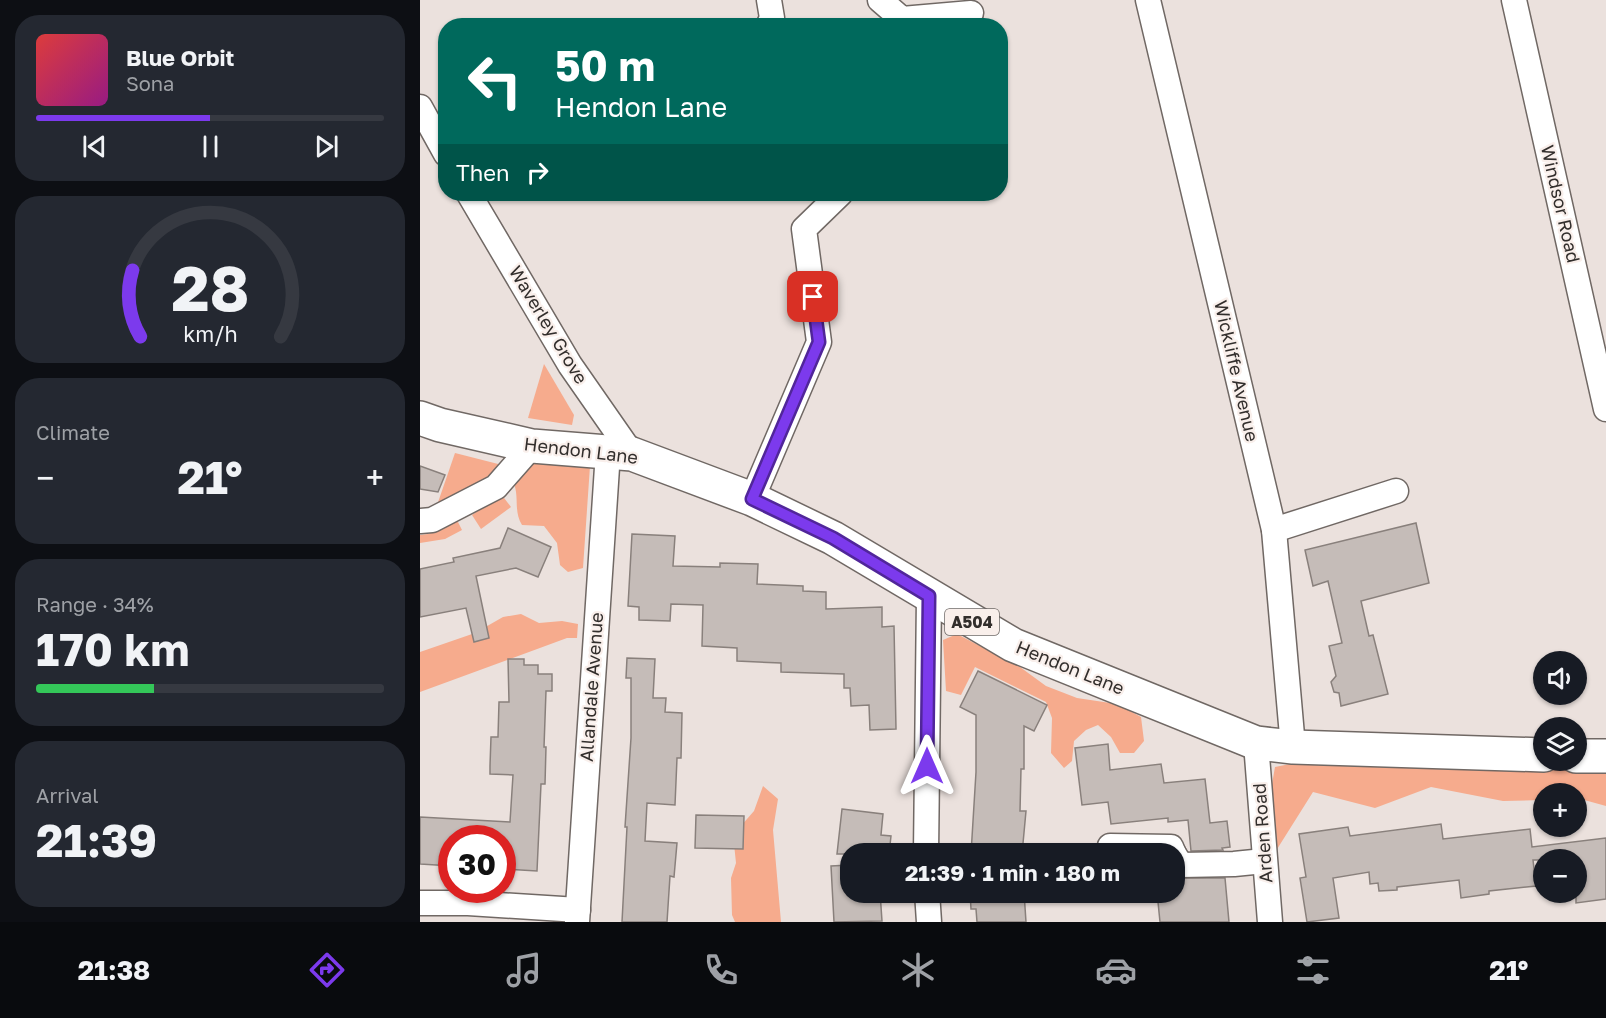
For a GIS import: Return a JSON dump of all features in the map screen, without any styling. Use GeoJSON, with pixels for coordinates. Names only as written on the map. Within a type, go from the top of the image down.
{"type":"FeatureCollection","features":[{"type":"Feature","properties":{"kind":"main road","name":"Hendon Lane"},"geometry":{"type":"LineString","coordinates":[[420,418],[440,425],[532,446],[620,453],[752,499],[833,538],[1013,645],[1256,743],[1293,747],[1533,754]]}},
{"type":"Feature","properties":{"kind":"main road"},"geometry":{"type":"LineString","coordinates":[[1587,756],[1606,756]]}},
{"type":"Feature","properties":{"kind":"street"},"geometry":{"type":"LineString","coordinates":[[769,0],[772,18]]}},
{"type":"Feature","properties":{"kind":"street"},"geometry":{"type":"LineString","coordinates":[[880,0],[901,18]]}},
{"type":"Feature","properties":{"kind":"street","name":"Wickliffe Avenue"},"geometry":{"type":"LineString","coordinates":[[1148,0],[1274,530],[1293,747]]}},
{"type":"Feature","properties":{"kind":"street","name":"Windsor Road"},"geometry":{"type":"LineString","coordinates":[[1514,0],[1606,409]]}},
{"type":"Feature","properties":{"kind":"street"},"geometry":{"type":"LineString","coordinates":[[914,18],[971,13]]}},
{"type":"Feature","properties":{"kind":"street"},"geometry":{"type":"LineString","coordinates":[[420,107],[438,140]]}},
{"type":"Feature","properties":{"kind":"street","name":"Waverley Grove"},"geometry":{"type":"LineString","coordinates":[[473,201],[620,453]]}},
{"type":"Feature","properties":{"kind":"street"},"geometry":{"type":"LineString","coordinates":[[752,499],[819,342],[804,229],[833,201]]}},
{"type":"Feature","properties":{"kind":"street"},"geometry":{"type":"LineString","coordinates":[[420,521],[432,520],[496,487],[532,446]]}},
{"type":"Feature","properties":{"kind":"street","name":"Allandale Avenue"},"geometry":{"type":"LineString","coordinates":[[577,916],[620,453]]}},
{"type":"Feature","properties":{"kind":"street"},"geometry":{"type":"LineString","coordinates":[[1274,530],[1396,491]]}},
{"type":"Feature","properties":{"kind":"street"},"geometry":{"type":"LineString","coordinates":[[926,843],[929,596]]}},
{"type":"Feature","properties":{"kind":"street","name":"Arden Road"},"geometry":{"type":"LineString","coordinates":[[1256,743],[1270,922]]}},
{"type":"Feature","properties":{"kind":"street"},"geometry":{"type":"LineString","coordinates":[[1185,865],[1264,861]]}},
{"type":"Feature","properties":{"kind":"street"},"geometry":{"type":"LineString","coordinates":[[420,903],[468,903],[577,916]]}},
{"type":"Feature","properties":{"kind":"street"},"geometry":{"type":"LineString","coordinates":[[928,903],[929,922]]}},
{"type":"Feature","properties":{"kind":"shaded area"},"geometry":{"type":"Polygon","coordinates":[[[544,364],[574,415],[572,425],[528,418],[544,364]]]}},
{"type":"Feature","properties":{"kind":"shaded area"},"geometry":{"type":"Polygon","coordinates":[[[455,453],[506,466],[494,480],[435,511],[455,453]]]}},
{"type":"Feature","properties":{"kind":"shaded area"},"geometry":{"type":"Polygon","coordinates":[[[529,461],[590,466],[583,568],[568,572],[560,565],[557,543],[544,526],[522,525],[513,481],[529,461]]]}},
{"type":"Feature","properties":{"kind":"shaded area"},"geometry":{"type":"Polygon","coordinates":[[[501,494],[511,507],[481,529],[472,515],[501,494]]]}},
{"type":"Feature","properties":{"kind":"shaded area"},"geometry":{"type":"Polygon","coordinates":[[[457,520],[462,530],[445,539],[420,543],[420,535],[428,534],[457,520]]]}},
{"type":"Feature","properties":{"kind":"shaded area"},"geometry":{"type":"Polygon","coordinates":[[[521,614],[539,623],[562,621],[578,624],[577,638],[567,638],[420,692],[420,652],[475,633],[503,617],[521,614]]]}},
{"type":"Feature","properties":{"kind":"shaded area"},"geometry":{"type":"Polygon","coordinates":[[[957,634],[1020,667],[1046,686],[1077,698],[1117,704],[1141,717],[1144,741],[1134,753],[1120,753],[1111,737],[1098,725],[1086,730],[1074,741],[1072,761],[1064,768],[1051,753],[1052,718],[1046,702],[975,667],[961,695],[946,691],[943,640],[957,634]]]}},
{"type":"Feature","properties":{"kind":"shaded area"},"geometry":{"type":"Polygon","coordinates":[[[1431,761],[1533,764],[1533,771],[1587,771],[1587,766],[1606,767],[1606,806],[1587,801],[1587,783],[1533,783],[1533,800],[1503,801],[1431,787],[1375,808],[1313,792],[1274,854],[1268,807],[1275,767],[1300,762],[1431,761]]]}},
{"type":"Feature","properties":{"kind":"shaded area"},"geometry":{"type":"Polygon","coordinates":[[[763,786],[778,799],[773,830],[781,922],[735,922],[732,915],[731,878],[736,863],[734,844],[740,827],[754,811],[763,786]]]}},
{"type":"Feature","properties":{"kind":"building"},"geometry":{"type":"Polygon","coordinates":[[[420,466],[445,475],[438,492],[420,489],[420,466]]]}},
{"type":"Feature","properties":{"kind":"building"},"geometry":{"type":"Polygon","coordinates":[[[1416,523],[1429,583],[1361,601],[1369,636],[1373,635],[1388,694],[1341,706],[1339,693],[1334,692],[1331,682],[1336,676],[1329,646],[1342,643],[1328,581],[1313,586],[1305,550],[1416,523]]]}},
{"type":"Feature","properties":{"kind":"building"},"geometry":{"type":"Polygon","coordinates":[[[508,528],[551,547],[538,577],[516,568],[476,576],[489,638],[474,642],[466,608],[420,617],[420,569],[454,562],[453,558],[500,548],[508,528]]]}},
{"type":"Feature","properties":{"kind":"building"},"geometry":{"type":"Polygon","coordinates":[[[632,534],[675,536],[673,566],[720,567],[720,563],[758,564],[757,584],[803,586],[803,591],[826,592],[826,609],[882,607],[882,627],[894,626],[896,729],[870,730],[869,705],[851,706],[850,688],[844,688],[844,674],[781,672],[781,663],[737,661],[737,648],[702,646],[703,605],[671,604],[670,621],[639,620],[639,607],[628,606],[632,534]]]}},
{"type":"Feature","properties":{"kind":"building"},"geometry":{"type":"Polygon","coordinates":[[[627,658],[655,659],[653,698],[666,698],[665,712],[682,713],[681,758],[677,758],[675,805],[647,803],[645,841],[677,843],[674,877],[670,876],[667,922],[622,922],[631,738],[631,678],[626,678],[627,658]]]}},
{"type":"Feature","properties":{"kind":"building"},"geometry":{"type":"Polygon","coordinates":[[[508,659],[524,659],[524,665],[538,665],[538,674],[552,674],[552,691],[546,691],[545,784],[541,784],[537,871],[516,870],[516,825],[438,825],[438,865],[420,864],[420,817],[510,822],[513,775],[490,774],[491,737],[498,737],[499,702],[509,702],[508,659]]]}},
{"type":"Feature","properties":{"kind":"building"},"geometry":{"type":"Polygon","coordinates":[[[978,671],[1047,705],[1034,731],[1024,726],[1024,769],[1021,769],[1020,811],[1026,811],[1023,843],[972,843],[976,772],[976,715],[960,707],[978,671]]]}},
{"type":"Feature","properties":{"kind":"building"},"geometry":{"type":"Polygon","coordinates":[[[1108,744],[1110,770],[1161,764],[1164,783],[1205,779],[1210,823],[1227,821],[1230,847],[1222,848],[1223,850],[1191,851],[1188,820],[1168,822],[1168,818],[1111,824],[1108,802],[1082,805],[1075,748],[1108,744]]]}},
{"type":"Feature","properties":{"kind":"building"},"geometry":{"type":"Polygon","coordinates":[[[842,809],[883,814],[881,835],[891,836],[890,843],[840,843],[840,854],[837,854],[842,809]]]}},
{"type":"Feature","properties":{"kind":"building"},"geometry":{"type":"Polygon","coordinates":[[[696,815],[744,816],[743,849],[695,848],[696,815]]]}},
{"type":"Feature","properties":{"kind":"building"},"geometry":{"type":"Polygon","coordinates":[[[1441,824],[1443,839],[1530,829],[1532,847],[1606,838],[1606,899],[1587,902],[1587,849],[1533,849],[1533,886],[1489,891],[1489,894],[1461,898],[1459,880],[1379,891],[1378,883],[1370,884],[1369,872],[1333,878],[1339,918],[1307,922],[1300,878],[1306,877],[1299,834],[1348,827],[1350,836],[1441,824]]]}},
{"type":"Feature","properties":{"kind":"building"},"geometry":{"type":"Polygon","coordinates":[[[831,866],[840,866],[840,903],[881,903],[882,921],[834,922],[831,866]]]}},
{"type":"Feature","properties":{"kind":"building"},"geometry":{"type":"Polygon","coordinates":[[[1185,878],[1225,878],[1229,922],[1160,922],[1158,903],[1185,903],[1185,878]]]}},
{"type":"Feature","properties":{"kind":"building"},"geometry":{"type":"Polygon","coordinates":[[[971,903],[1025,903],[1026,922],[977,922],[976,909],[971,909],[971,903]]]}},
{"type":"Feature","properties":{"kind":"route"},"geometry":{"type":"LineString","coordinates":[[813,297],[819,342],[752,499],[833,538],[929,596],[927,766]]}}]}
